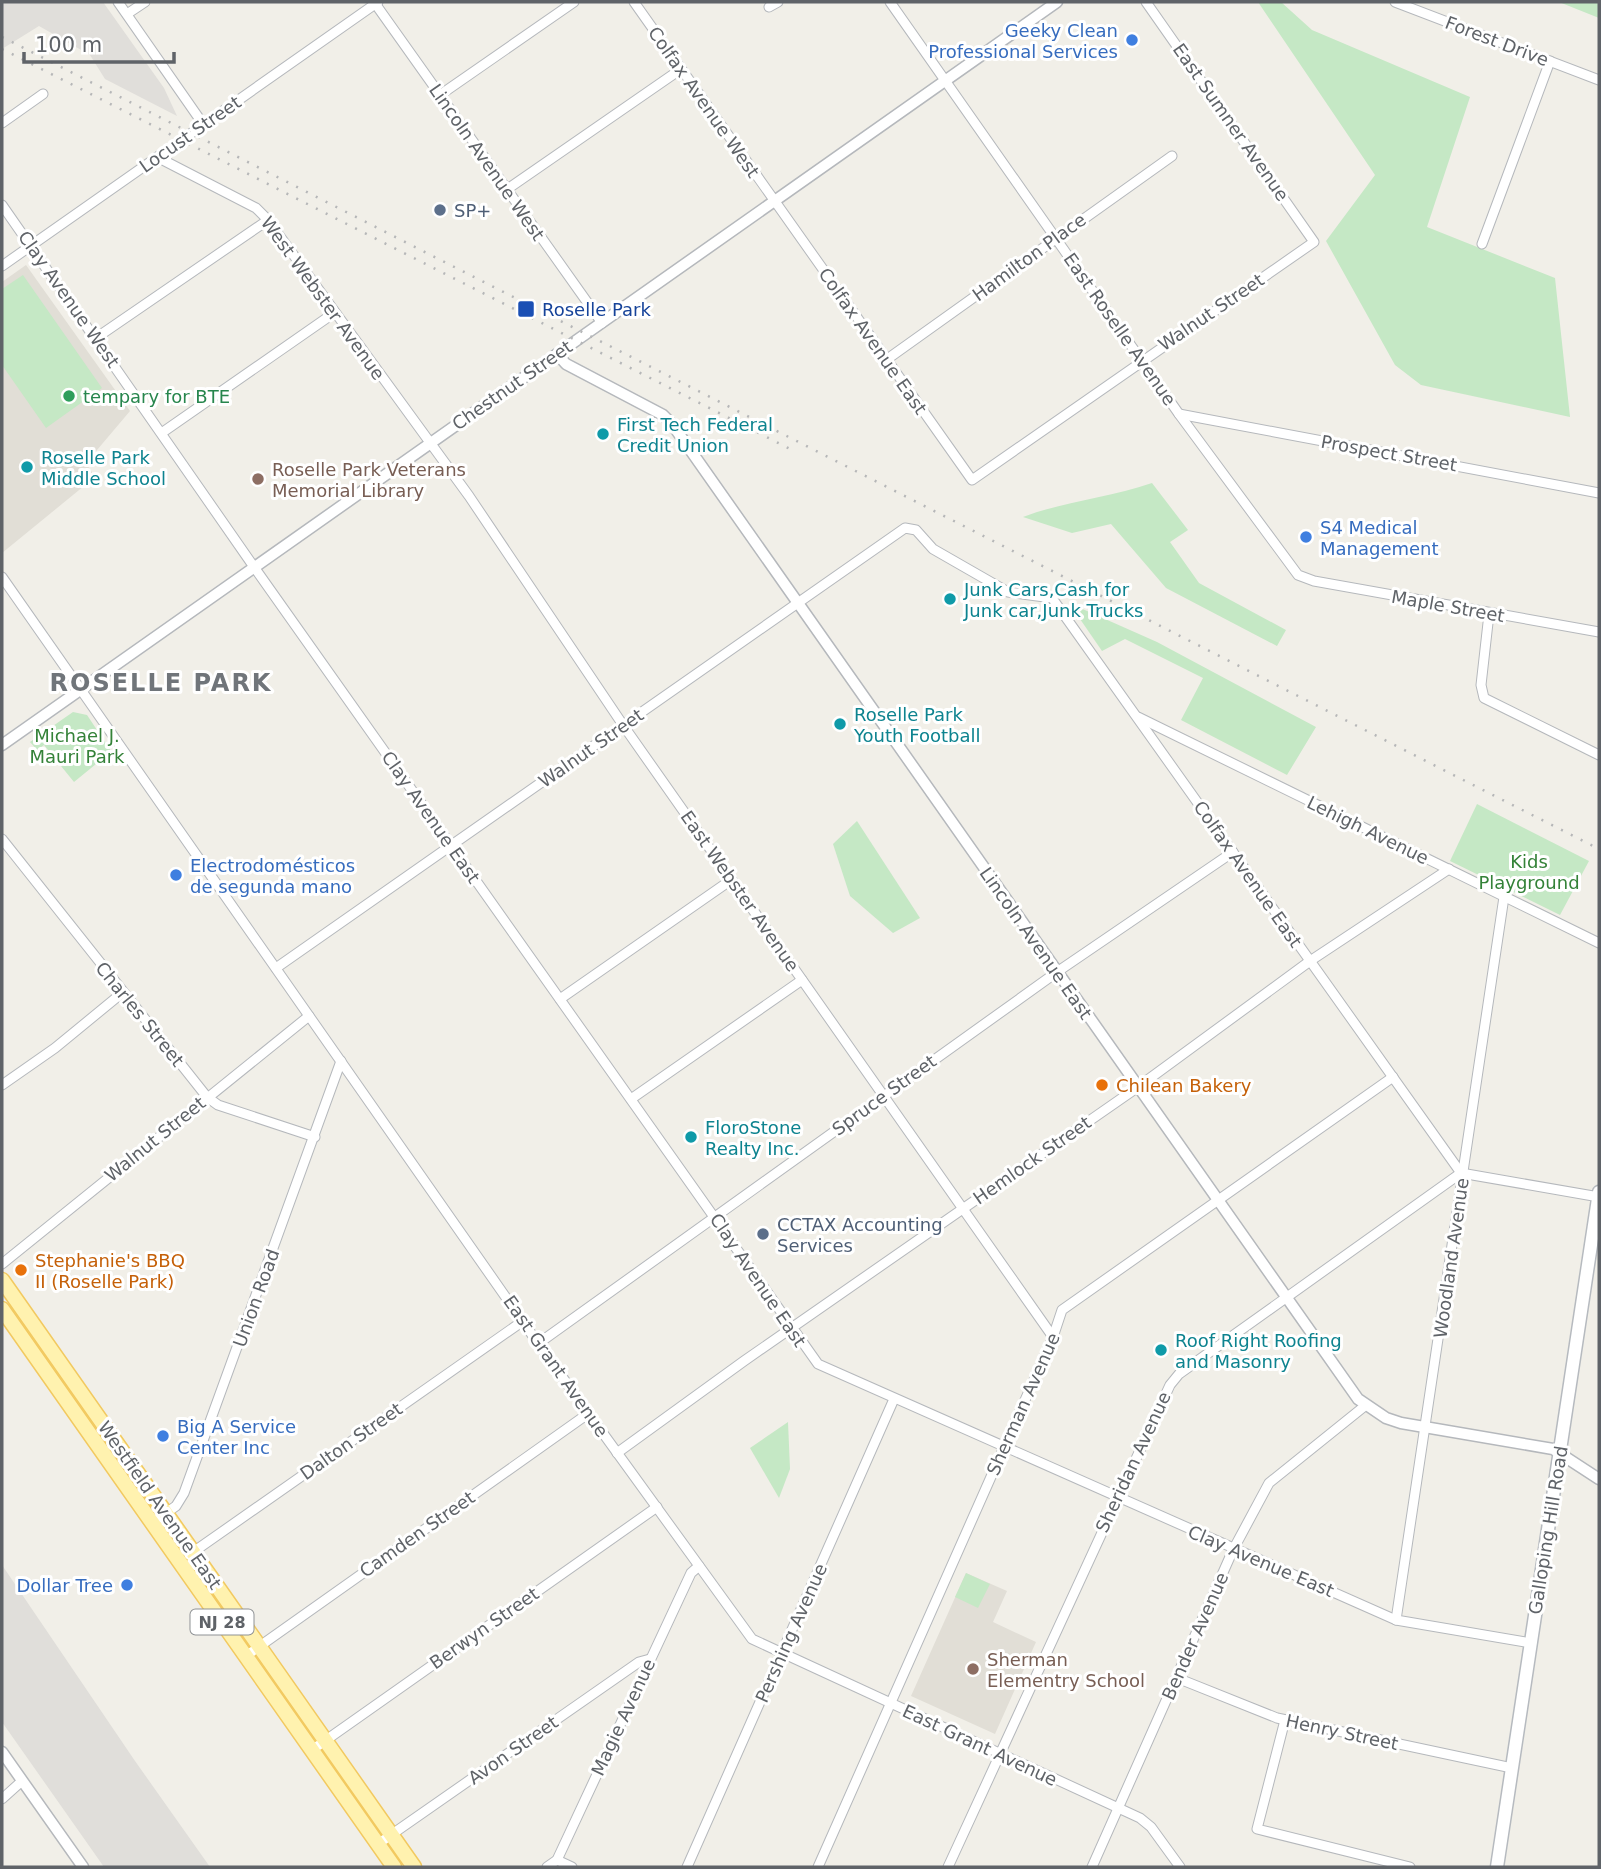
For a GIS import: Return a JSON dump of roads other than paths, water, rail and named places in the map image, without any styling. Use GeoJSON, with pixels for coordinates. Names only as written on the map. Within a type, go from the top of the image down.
{"type":"FeatureCollection","features":[{"type":"Feature","properties":{"kind":"main road","name":"Galloping Hill Road"},"geometry":{"type":"LineString","coordinates":[[1497,1867],[1560,1453],[1594,1262],[1599,1195]]}},
{"type":"Feature","properties":{"kind":"main road","name":"Westfield Avenue East"},"geometry":{"type":"LineString","coordinates":[[2,1280],[414,1867]]}},
{"type":"Feature","properties":{"kind":"main road","name":"Westfield Avenue East"},"geometry":{"type":"LineString","coordinates":[[2,1309],[394,1867]]}},
{"type":"Feature","properties":{"kind":"street"},"geometry":{"type":"LineString","coordinates":[[118,2],[203,124]]}},
{"type":"Feature","properties":{"kind":"street"},"geometry":{"type":"LineString","coordinates":[[127,14],[145,2]]}},
{"type":"Feature","properties":{"kind":"street","name":"Lincoln Avenue West"},"geometry":{"type":"LineString","coordinates":[[376,2],[601,323]]}},
{"type":"Feature","properties":{"kind":"street","name":"Locust Street"},"geometry":{"type":"LineString","coordinates":[[2,266],[376,2]]}},
{"type":"Feature","properties":{"kind":"street"},"geometry":{"type":"LineString","coordinates":[[440,95],[573,2]]}},
{"type":"Feature","properties":{"kind":"street","name":"Colfax Avenue West"},"geometry":{"type":"LineString","coordinates":[[634,2],[774,202]]}},
{"type":"Feature","properties":{"kind":"street","name":"East Roselle Avenue"},"geometry":{"type":"LineString","coordinates":[[890,2],[1179,414],[1298,575]]}},
{"type":"Feature","properties":{"kind":"street","name":"Chestnut Street"},"geometry":{"type":"LineString","coordinates":[[2,745],[1057,2]]}},
{"type":"Feature","properties":{"kind":"street","name":"East Sumner Avenue"},"geometry":{"type":"LineString","coordinates":[[1146,2],[1314,242]]}},
{"type":"Feature","properties":{"kind":"street","name":"Forest Drive"},"geometry":{"type":"LineString","coordinates":[[1395,2],[1599,80]]}},
{"type":"Feature","properties":{"kind":"street"},"geometry":{"type":"LineString","coordinates":[[1482,244],[1550,61]]}},
{"type":"Feature","properties":{"kind":"street"},"geometry":{"type":"LineString","coordinates":[[506,190],[681,69]]}},
{"type":"Feature","properties":{"kind":"street"},"geometry":{"type":"LineString","coordinates":[[2,123],[43,94]]}},
{"type":"Feature","properties":{"kind":"street","name":"Hamilton Place"},"geometry":{"type":"LineString","coordinates":[[886,360],[1172,156]]}},
{"type":"Feature","properties":{"kind":"street","name":"West Webster Avenue"},"geometry":{"type":"LineString","coordinates":[[158,157],[256,208],[268,220],[429,444]]}},
{"type":"Feature","properties":{"kind":"street","name":"Colfax Avenue East"},"geometry":{"type":"LineString","coordinates":[[774,202],[972,481]]}},
{"type":"Feature","properties":{"kind":"street","name":"Clay Avenue West"},"geometry":{"type":"LineString","coordinates":[[2,205],[163,432],[254,568]]}},
{"type":"Feature","properties":{"kind":"street"},"geometry":{"type":"LineString","coordinates":[[96,338],[268,220]]}},
{"type":"Feature","properties":{"kind":"street","name":"Walnut Street"},"geometry":{"type":"LineString","coordinates":[[972,481],[1142,359],[1314,242]]}},
{"type":"Feature","properties":{"kind":"street"},"geometry":{"type":"LineString","coordinates":[[163,432],[334,313]]}},
{"type":"Feature","properties":{"kind":"street","name":"Lincoln Avenue East"},"geometry":{"type":"LineString","coordinates":[[557,354],[566,364],[663,415],[672,424],[1358,1399],[1386,1418],[1560,1453]]}},
{"type":"Feature","properties":{"kind":"street","name":"Prospect Street"},"geometry":{"type":"LineString","coordinates":[[1179,414],[1599,493]]}},
{"type":"Feature","properties":{"kind":"street","name":"East Webster Avenue"},"geometry":{"type":"LineString","coordinates":[[429,444],[470,496],[623,725],[1053,1337]]}},
{"type":"Feature","properties":{"kind":"street","name":"Walnut Street"},"geometry":{"type":"LineString","coordinates":[[276,968],[905,528]]}},
{"type":"Feature","properties":{"kind":"street","name":"Colfax Avenue East"},"geometry":{"type":"LineString","coordinates":[[905,528],[916,530],[933,549],[1008,592],[1052,598],[1462,1173]]}},
{"type":"Feature","properties":{"kind":"street","name":"Clay Avenue East"},"geometry":{"type":"LineString","coordinates":[[254,568],[818,1364],[1396,1620],[1531,1643]]}},
{"type":"Feature","properties":{"kind":"street","name":"Maple Street"},"geometry":{"type":"LineString","coordinates":[[1298,575],[1314,582],[1599,632]]}},
{"type":"Feature","properties":{"kind":"street","name":"East Grant Avenue"},"geometry":{"type":"LineString","coordinates":[[2,577],[538,1343],[751,1639],[1118,1808],[1151,1827],[1180,1867]]}},
{"type":"Feature","properties":{"kind":"street"},"geometry":{"type":"LineString","coordinates":[[1489,614],[1481,685],[1484,698],[1599,755]]}},
{"type":"Feature","properties":{"kind":"street","name":"Lehigh Avenue"},"geometry":{"type":"LineString","coordinates":[[1136,716],[1599,943]]}},
{"type":"Feature","properties":{"kind":"street","name":"Charles Street"},"geometry":{"type":"LineString","coordinates":[[2,839],[207,1097],[218,1105],[315,1137]]}},
{"type":"Feature","properties":{"kind":"street","name":"Spruce Street"},"geometry":{"type":"LineString","coordinates":[[538,1343],[1057,972],[1233,852]]}},
{"type":"Feature","properties":{"kind":"street","name":"Hemlock Street"},"geometry":{"type":"LineString","coordinates":[[617,1453],[791,1328],[1138,1087],[1310,961],[1448,869]]}},
{"type":"Feature","properties":{"kind":"street"},"geometry":{"type":"LineString","coordinates":[[560,999],[732,880]]}},
{"type":"Feature","properties":{"kind":"street","name":"Woodland Avenue"},"geometry":{"type":"LineString","coordinates":[[1396,1620],[1504,897]]}},
{"type":"Feature","properties":{"kind":"street"},"geometry":{"type":"LineString","coordinates":[[631,1099],[802,980]]}},
{"type":"Feature","properties":{"kind":"street"},"geometry":{"type":"LineString","coordinates":[[2,1085],[55,1048],[122,992]]}},
{"type":"Feature","properties":{"kind":"street","name":"Walnut Street"},"geometry":{"type":"LineString","coordinates":[[2,1264],[309,1016]]}},
{"type":"Feature","properties":{"kind":"street","name":"Union Road"},"geometry":{"type":"LineString","coordinates":[[152,1522],[179,1503],[184,1493],[341,1060]]}},
{"type":"Feature","properties":{"kind":"street","name":"Sherman Avenue"},"geometry":{"type":"LineString","coordinates":[[818,1867],[1053,1337],[1062,1310],[1393,1077]]}},
{"type":"Feature","properties":{"kind":"street"},"geometry":{"type":"LineString","coordinates":[[1462,1173],[1599,1195]]}},
{"type":"Feature","properties":{"kind":"street","name":"Sheridan Avenue"},"geometry":{"type":"LineString","coordinates":[[948,1867],[1160,1402],[1179,1374],[1462,1173]]}},
{"type":"Feature","properties":{"kind":"street","name":"Dalton Street"},"geometry":{"type":"LineString","coordinates":[[179,1562],[523,1321]]}},
{"type":"Feature","properties":{"kind":"street","name":"Pershing Avenue"},"geometry":{"type":"LineString","coordinates":[[687,1867],[894,1399]]}},
{"type":"Feature","properties":{"kind":"street","name":"Bender Avenue"},"geometry":{"type":"LineString","coordinates":[[1092,1867],[1233,1550],[1269,1483],[1366,1405]]}},
{"type":"Feature","properties":{"kind":"street","name":"Camden Street"},"geometry":{"type":"LineString","coordinates":[[246,1656],[589,1413]]}},
{"type":"Feature","properties":{"kind":"street"},"geometry":{"type":"LineString","coordinates":[[1560,1453],[1599,1479]]}},
{"type":"Feature","properties":{"kind":"street","name":"Berwyn Street"},"geometry":{"type":"LineString","coordinates":[[312,1750],[657,1507]]}},
{"type":"Feature","properties":{"kind":"street","name":"Magie Avenue"},"geometry":{"type":"LineString","coordinates":[[557,1860],[691,1573],[699,1566]]}},
{"type":"Feature","properties":{"kind":"street","name":"Avon Street"},"geometry":{"type":"LineString","coordinates":[[378,1844],[628,1670],[650,1659]]}},
{"type":"Feature","properties":{"kind":"street","name":"Henry Street"},"geometry":{"type":"LineString","coordinates":[[1177,1678],[1285,1720],[1512,1768]]}},
{"type":"Feature","properties":{"kind":"street"},"geometry":{"type":"LineString","coordinates":[[1285,1720],[1257,1829],[1410,1867]]}},
{"type":"Feature","properties":{"kind":"street"},"geometry":{"type":"LineString","coordinates":[[2,1752],[83,1867]]}},
{"type":"Feature","properties":{"kind":"street"},"geometry":{"type":"LineString","coordinates":[[2,1798],[22,1781]]}},
{"type":"Feature","properties":{"kind":"street"},"geometry":{"type":"LineString","coordinates":[[547,1867],[557,1860],[572,1867]]}},
{"type":"Feature","properties":{"kind":"railway"},"geometry":{"type":"LineString","coordinates":[[2,37],[1599,849]]}},
{"type":"Feature","properties":{"kind":"railway"},"geometry":{"type":"LineString","coordinates":[[2,49],[796,452]]}},
{"type":"Feature","properties":{"kind":"place","name":"Geeky Clean Professional Services"},"geometry":{"type":"Point","coordinates":[1132,40]}},
{"type":"Feature","properties":{"kind":"place","name":"SP+"},"geometry":{"type":"Point","coordinates":[440,210]}},
{"type":"Feature","properties":{"kind":"place","name":"Roselle Park"},"geometry":{"type":"Point","coordinates":[526,309]}},
{"type":"Feature","properties":{"kind":"place","name":"tempary for BTE"},"geometry":{"type":"Point","coordinates":[69,396]}},
{"type":"Feature","properties":{"kind":"place","name":"First Tech Federal Credit Union"},"geometry":{"type":"Point","coordinates":[603,434]}},
{"type":"Feature","properties":{"kind":"place","name":"Roselle Park Middle School"},"geometry":{"type":"Point","coordinates":[27,467]}},
{"type":"Feature","properties":{"kind":"place","name":"Roselle Park Veterans Memorial Library"},"geometry":{"type":"Point","coordinates":[258,479]}},
{"type":"Feature","properties":{"kind":"place","name":"S4 Medical Management"},"geometry":{"type":"Point","coordinates":[1306,537]}},
{"type":"Feature","properties":{"kind":"place","name":"Junk Cars,Cash for Junk car,Junk Trucks"},"geometry":{"type":"Point","coordinates":[950,599]}},
{"type":"Feature","properties":{"kind":"place","name":"Roselle Park Youth Football"},"geometry":{"type":"Point","coordinates":[840,724]}},
{"type":"Feature","properties":{"kind":"place","name":"Electrodomésticos de segunda mano"},"geometry":{"type":"Point","coordinates":[176,875]}},
{"type":"Feature","properties":{"kind":"place","name":"Chilean Bakery"},"geometry":{"type":"Point","coordinates":[1102,1085]}},
{"type":"Feature","properties":{"kind":"place","name":"FloroStone Realty Inc."},"geometry":{"type":"Point","coordinates":[691,1137]}},
{"type":"Feature","properties":{"kind":"place","name":"CCTAX Accounting Services"},"geometry":{"type":"Point","coordinates":[763,1234]}},
{"type":"Feature","properties":{"kind":"place","name":"Stephanie's BBQ II (Roselle Park)"},"geometry":{"type":"Point","coordinates":[21,1270]}},
{"type":"Feature","properties":{"kind":"place","name":"Roof Right Roofing and Masonry"},"geometry":{"type":"Point","coordinates":[1161,1350]}},
{"type":"Feature","properties":{"kind":"place","name":"Big A Service Center Inc"},"geometry":{"type":"Point","coordinates":[163,1436]}},
{"type":"Feature","properties":{"kind":"place","name":"Dollar Tree"},"geometry":{"type":"Point","coordinates":[127,1585]}},
{"type":"Feature","properties":{"kind":"place","name":"Sherman Elementry School"},"geometry":{"type":"Point","coordinates":[973,1669]}},
{"type":"Feature","properties":{"kind":"district","name":"ROSELLE PARK"},"geometry":{"type":"Point","coordinates":[161,683]}},
{"type":"Feature","properties":{"kind":"park label","name":"Michael J. Mauri Park"},"geometry":{"type":"Point","coordinates":[77,745]}},
{"type":"Feature","properties":{"kind":"park label","name":"Kids Playground"},"geometry":{"type":"Point","coordinates":[1529,871]}}]}
